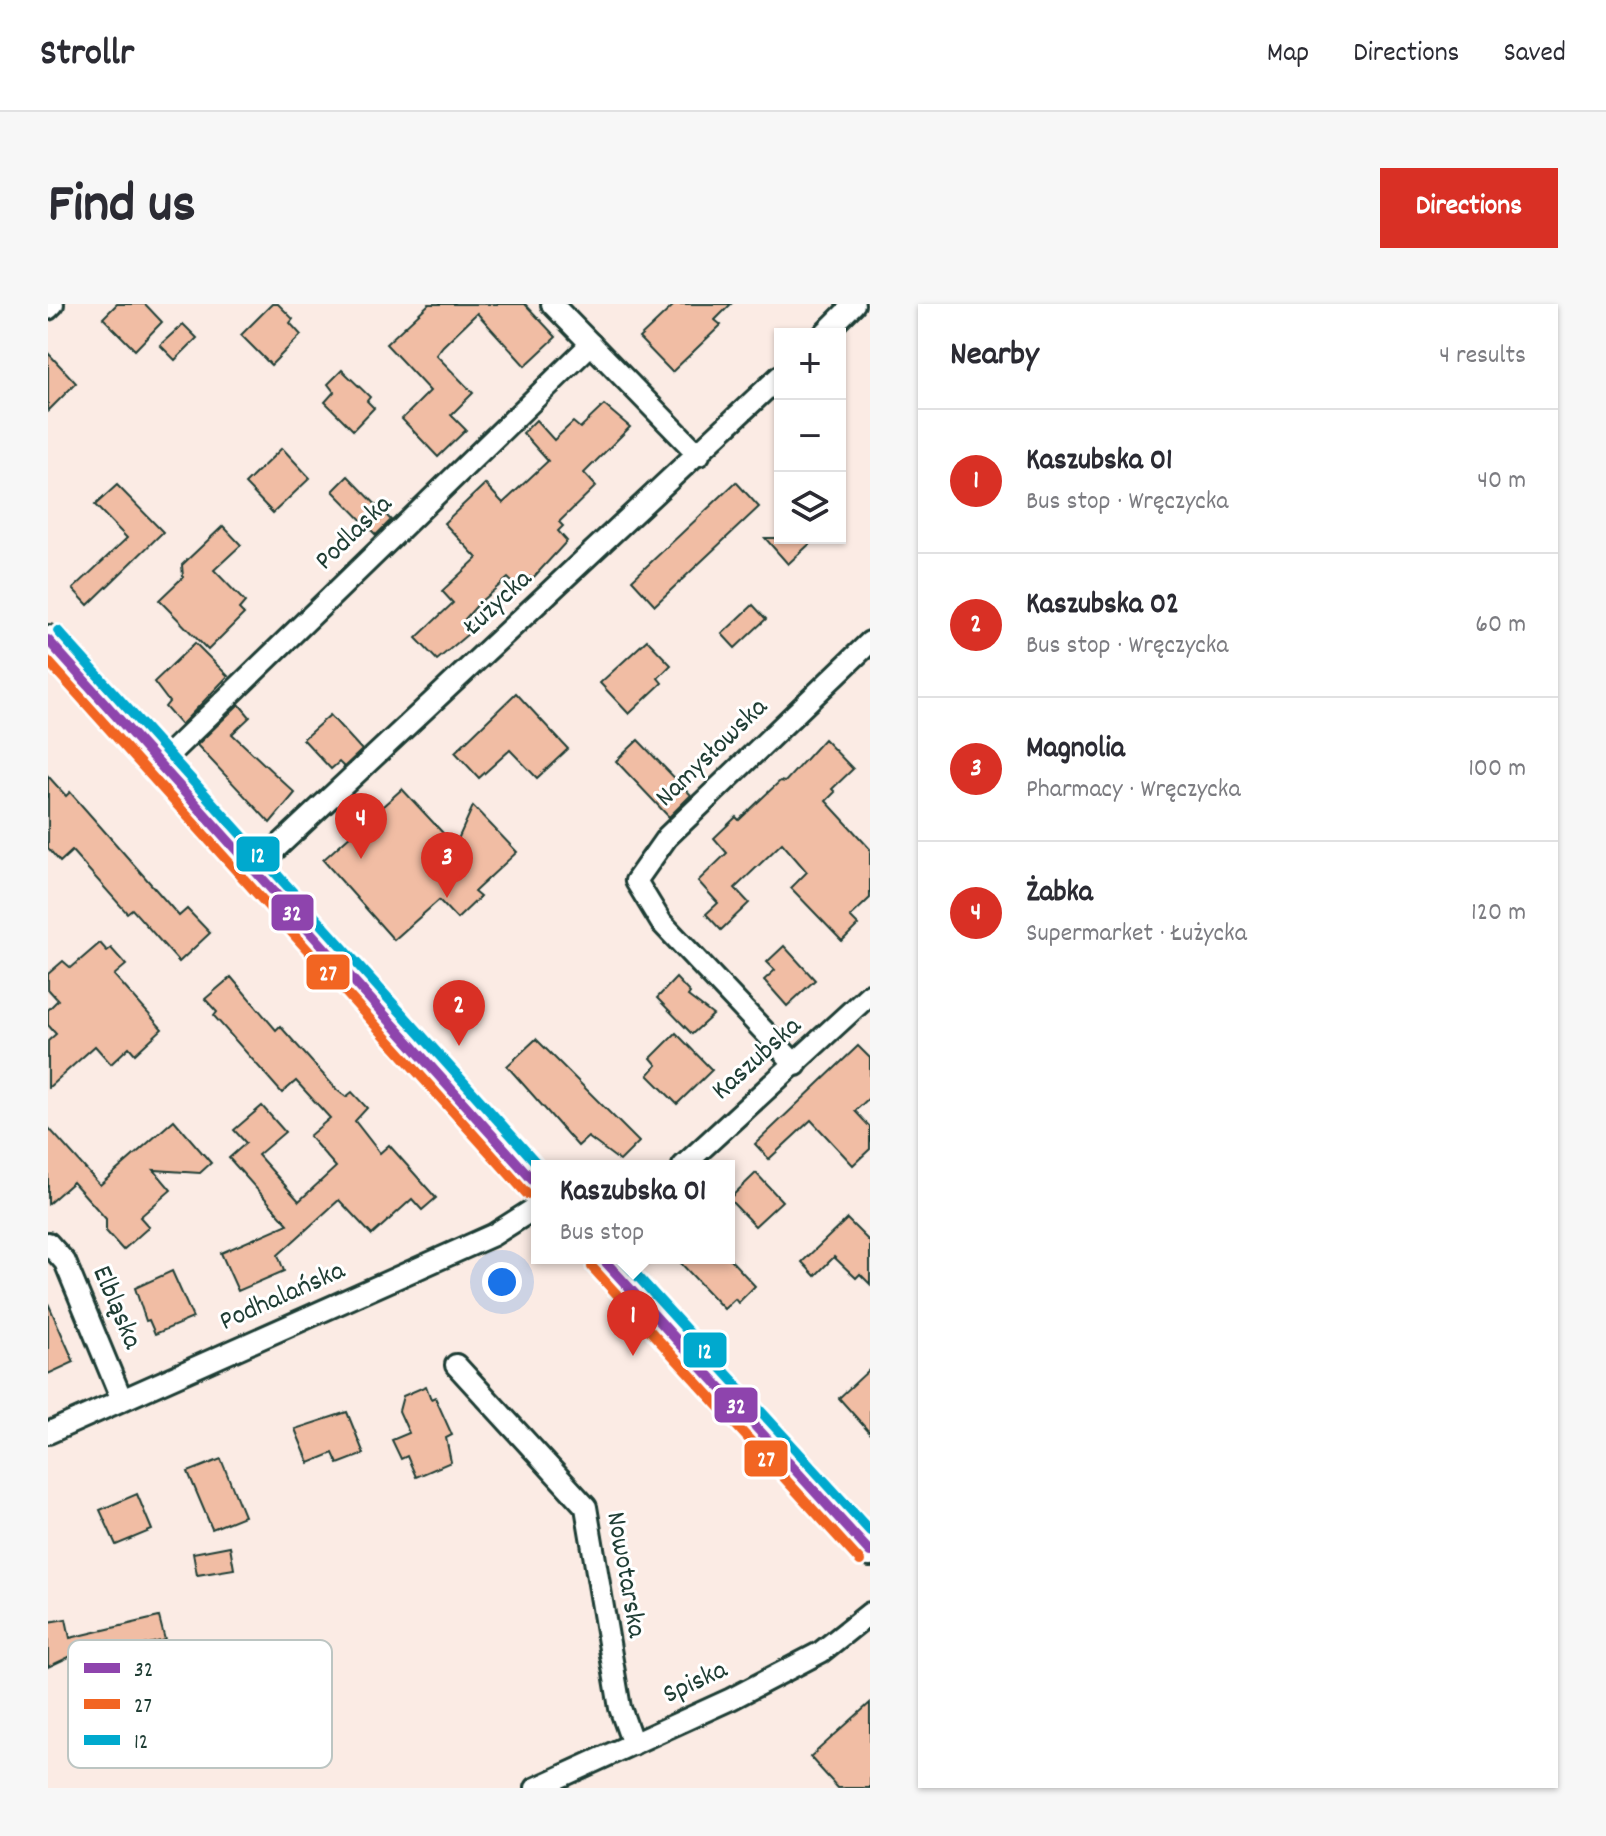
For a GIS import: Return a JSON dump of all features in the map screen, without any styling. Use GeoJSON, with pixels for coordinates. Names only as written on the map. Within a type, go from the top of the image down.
{"type":"FeatureCollection","features":[{"type":"Feature","properties":{"kind":"main road"},"geometry":{"type":"LineString","coordinates":[[48,640],[531,1178]]}},
{"type":"Feature","properties":{"kind":"main road"},"geometry":{"type":"LineString","coordinates":[[607,1264],[870,1552]]}},
{"type":"Feature","properties":{"kind":"street"},"geometry":{"type":"LineString","coordinates":[[48,309],[53,304]]}},
{"type":"Feature","properties":{"kind":"street"},"geometry":{"type":"LineString","coordinates":[[552,304],[699,455]]}},
{"type":"Feature","properties":{"kind":"street"},"geometry":{"type":"LineString","coordinates":[[830,328],[854,304]]}},
{"type":"Feature","properties":{"kind":"street","name":"Podlaska"},"geometry":{"type":"LineString","coordinates":[[159,764],[591,344]]}},
{"type":"Feature","properties":{"kind":"street","name":"Łużycka"},"geometry":{"type":"LineString","coordinates":[[253,870],[774,382]]}},
{"type":"Feature","properties":{"kind":"street","name":"Namysłowska"},"geometry":{"type":"LineString","coordinates":[[796,1065],[661,922],[636,881],[667,837],[870,642]]}},
{"type":"Feature","properties":{"kind":"street","name":"Kaszubska"},"geometry":{"type":"LineString","coordinates":[[690,1160],[870,994]]}},
{"type":"Feature","properties":{"kind":"street","name":"Podhalańska"},"geometry":{"type":"LineString","coordinates":[[48,1433],[493,1235],[531,1211]]}},
{"type":"Feature","properties":{"kind":"street","name":"Elbląska"},"geometry":{"type":"LineString","coordinates":[[48,1243],[71,1275],[122,1400]]}},
{"type":"Feature","properties":{"kind":"street","name":"Nowotarska"},"geometry":{"type":"LineString","coordinates":[[456,1365],[586,1507],[620,1708],[633,1744]]}},
{"type":"Feature","properties":{"kind":"street","name":"Spiska"},"geometry":{"type":"LineString","coordinates":[[536,1788],[731,1699],[821,1652],[870,1613]]}},
{"type":"Feature","properties":{"kind":"building"},"geometry":{"type":"Polygon","coordinates":[[[117,304],[145,304],[162,322],[135,350],[103,318],[117,304]]]}},
{"type":"Feature","properties":{"kind":"building"},"geometry":{"type":"Polygon","coordinates":[[[272,304],[278,304],[293,319],[290,323],[301,335],[271,365],[241,335],[272,304]]]}},
{"type":"Feature","properties":{"kind":"building"},"geometry":{"type":"Polygon","coordinates":[[[429,304],[525,304],[556,337],[525,366],[477,313],[443,346],[436,355],[473,393],[451,415],[466,430],[438,457],[402,419],[430,391],[386,344],[429,304]]]}},
{"type":"Feature","properties":{"kind":"building"},"geometry":{"type":"Polygon","coordinates":[[[675,304],[731,304],[715,320],[721,325],[672,372],[639,338],[675,304]]]}},
{"type":"Feature","properties":{"kind":"building"},"geometry":{"type":"Polygon","coordinates":[[[183,324],[197,338],[175,360],[160,345],[183,324]]]}},
{"type":"Feature","properties":{"kind":"building"},"geometry":{"type":"Polygon","coordinates":[[[48,353],[76,383],[48,411],[48,353]]]}},
{"type":"Feature","properties":{"kind":"building"},"geometry":{"type":"Polygon","coordinates":[[[342,370],[370,397],[367,401],[374,408],[353,430],[325,402],[334,392],[328,384],[342,370]]]}},
{"type":"Feature","properties":{"kind":"building"},"geometry":{"type":"Polygon","coordinates":[[[604,405],[630,427],[584,473],[596,486],[559,522],[563,526],[558,531],[567,541],[532,579],[530,577],[518,588],[508,578],[480,602],[465,619],[474,629],[437,660],[416,638],[453,603],[442,591],[477,558],[444,523],[485,484],[503,503],[548,461],[523,433],[536,420],[554,440],[573,422],[580,428],[604,405]]]}},
{"type":"Feature","properties":{"kind":"building"},"geometry":{"type":"Polygon","coordinates":[[[282,448],[310,478],[273,513],[245,484],[282,448]]]}},
{"type":"Feature","properties":{"kind":"building"},"geometry":{"type":"Polygon","coordinates":[[[348,476],[391,520],[376,535],[333,491],[348,476]]]}},
{"type":"Feature","properties":{"kind":"building"},"geometry":{"type":"Polygon","coordinates":[[[736,482],[759,507],[655,605],[632,580],[736,482]]]}},
{"type":"Feature","properties":{"kind":"building"},"geometry":{"type":"Polygon","coordinates":[[[117,485],[163,532],[88,605],[73,589],[127,538],[95,505],[117,485]]]}},
{"type":"Feature","properties":{"kind":"building"},"geometry":{"type":"Polygon","coordinates":[[[223,526],[241,545],[214,570],[245,602],[239,609],[244,614],[208,650],[159,600],[183,577],[182,565],[223,526]]]}},
{"type":"Feature","properties":{"kind":"building"},"geometry":{"type":"Polygon","coordinates":[[[765,538],[774,538],[774,544],[810,544],[788,564],[765,538]]]}},
{"type":"Feature","properties":{"kind":"building"},"geometry":{"type":"Polygon","coordinates":[[[753,605],[766,619],[735,648],[722,634],[753,605]]]}},
{"type":"Feature","properties":{"kind":"building"},"geometry":{"type":"Polygon","coordinates":[[[647,640],[671,665],[658,678],[662,683],[629,714],[600,683],[647,640]]]}},
{"type":"Feature","properties":{"kind":"building"},"geometry":{"type":"Polygon","coordinates":[[[195,643],[228,676],[181,725],[165,707],[169,702],[154,682],[195,643]]]}},
{"type":"Feature","properties":{"kind":"building"},"geometry":{"type":"Polygon","coordinates":[[[516,693],[568,749],[537,778],[510,750],[479,778],[455,752],[516,693]]]}},
{"type":"Feature","properties":{"kind":"building"},"geometry":{"type":"Polygon","coordinates":[[[239,704],[250,717],[232,734],[295,793],[270,823],[197,745],[239,704]]]}},
{"type":"Feature","properties":{"kind":"building"},"geometry":{"type":"Polygon","coordinates":[[[330,715],[362,750],[344,767],[339,762],[331,769],[303,739],[330,715]]]}},
{"type":"Feature","properties":{"kind":"building"},"geometry":{"type":"Polygon","coordinates":[[[824,739],[853,769],[832,789],[835,792],[826,801],[870,849],[870,898],[850,917],[858,925],[842,941],[791,888],[807,872],[782,843],[735,888],[749,903],[721,930],[706,914],[718,903],[698,881],[727,853],[714,838],[736,817],[739,820],[780,781],[785,782],[824,739]]]}},
{"type":"Feature","properties":{"kind":"building"},"geometry":{"type":"Polygon","coordinates":[[[638,740],[691,795],[669,817],[616,761],[638,740]]]}},
{"type":"Feature","properties":{"kind":"building"},"geometry":{"type":"Polygon","coordinates":[[[48,776],[66,796],[70,792],[179,916],[187,909],[210,933],[179,962],[132,909],[127,913],[72,851],[60,862],[48,848],[48,776]]]}},
{"type":"Feature","properties":{"kind":"building"},"geometry":{"type":"Polygon","coordinates":[[[402,789],[455,846],[473,806],[517,852],[474,892],[480,897],[457,919],[439,900],[394,940],[323,860],[402,789]]]}},
{"type":"Feature","properties":{"kind":"building"},"geometry":{"type":"Polygon","coordinates":[[[100,943],[107,951],[111,948],[126,965],[114,975],[162,1029],[135,1054],[129,1047],[111,1064],[95,1046],[48,1088],[48,1041],[56,1034],[48,1025],[48,1010],[58,1000],[48,989],[48,974],[63,961],[71,968],[100,943]]]}},
{"type":"Feature","properties":{"kind":"building"},"geometry":{"type":"Polygon","coordinates":[[[784,946],[815,980],[787,1006],[764,980],[775,970],[767,962],[784,946]]]}},
{"type":"Feature","properties":{"kind":"building"},"geometry":{"type":"Polygon","coordinates":[[[231,977],[276,1030],[280,1026],[337,1090],[346,1097],[352,1092],[367,1108],[355,1121],[380,1153],[389,1145],[436,1198],[422,1210],[412,1199],[372,1235],[339,1200],[278,1255],[284,1271],[238,1291],[221,1253],[288,1224],[229,1158],[246,1143],[234,1130],[262,1106],[285,1132],[258,1155],[299,1201],[336,1167],[309,1136],[330,1118],[296,1081],[282,1093],[214,1016],[217,1012],[205,999],[231,977]]]}},
{"type":"Feature","properties":{"kind":"building"},"geometry":{"type":"Polygon","coordinates":[[[676,978],[690,993],[688,996],[713,1015],[692,1034],[657,998],[676,978]]]}},
{"type":"Feature","properties":{"kind":"building"},"geometry":{"type":"Polygon","coordinates":[[[676,1033],[712,1070],[677,1104],[648,1075],[657,1065],[651,1058],[676,1033]]]}},
{"type":"Feature","properties":{"kind":"building"},"geometry":{"type":"Polygon","coordinates":[[[536,1039],[639,1142],[621,1160],[588,1137],[578,1146],[507,1066],[536,1039]]]}},
{"type":"Feature","properties":{"kind":"building"},"geometry":{"type":"Polygon","coordinates":[[[858,1046],[870,1058],[870,1097],[855,1111],[870,1127],[870,1149],[853,1165],[811,1120],[769,1159],[755,1144],[858,1046]]]}},
{"type":"Feature","properties":{"kind":"building"},"geometry":{"type":"Polygon","coordinates":[[[174,1120],[211,1163],[200,1173],[154,1170],[171,1190],[140,1217],[149,1227],[123,1250],[106,1231],[106,1219],[73,1182],[48,1204],[48,1127],[100,1185],[174,1120]]]}},
{"type":"Feature","properties":{"kind":"building"},"geometry":{"type":"Polygon","coordinates":[[[756,1173],[782,1201],[755,1226],[735,1205],[735,1193],[756,1173]]]}},
{"type":"Feature","properties":{"kind":"building"},"geometry":{"type":"Polygon","coordinates":[[[847,1219],[870,1242],[870,1284],[860,1274],[856,1278],[834,1257],[815,1276],[802,1262],[847,1219]]]}},
{"type":"Feature","properties":{"kind":"building"},"geometry":{"type":"Polygon","coordinates":[[[682,1264],[735,1264],[755,1286],[738,1303],[735,1299],[724,1309],[682,1264]]]}},
{"type":"Feature","properties":{"kind":"building"},"geometry":{"type":"Polygon","coordinates":[[[172,1271],[193,1318],[155,1334],[149,1320],[146,1321],[135,1288],[172,1271]]]}},
{"type":"Feature","properties":{"kind":"building"},"geometry":{"type":"Polygon","coordinates":[[[48,1303],[74,1362],[48,1374],[48,1303]]]}},
{"type":"Feature","properties":{"kind":"building"},"geometry":{"type":"Polygon","coordinates":[[[870,1369],[870,1433],[839,1398],[870,1369]]]}},
{"type":"Feature","properties":{"kind":"building"},"geometry":{"type":"Polygon","coordinates":[[[426,1386],[431,1399],[435,1397],[452,1435],[446,1438],[451,1462],[416,1477],[407,1456],[401,1459],[392,1440],[409,1433],[399,1411],[403,1396],[426,1386]]]}},
{"type":"Feature","properties":{"kind":"building"},"geometry":{"type":"Polygon","coordinates":[[[347,1412],[364,1454],[338,1464],[333,1453],[309,1463],[295,1429],[347,1412]]]}},
{"type":"Feature","properties":{"kind":"building"},"geometry":{"type":"Polygon","coordinates":[[[221,1459],[244,1516],[212,1529],[188,1472],[221,1459]]]}},
{"type":"Feature","properties":{"kind":"building"},"geometry":{"type":"Polygon","coordinates":[[[137,1494],[152,1530],[116,1545],[100,1510],[137,1494]]]}},
{"type":"Feature","properties":{"kind":"building"},"geometry":{"type":"Polygon","coordinates":[[[230,1546],[234,1569],[197,1575],[193,1553],[230,1546]]]}},
{"type":"Feature","properties":{"kind":"building"},"geometry":{"type":"Polygon","coordinates":[[[159,1617],[165,1640],[68,1640],[68,1658],[48,1667],[48,1622],[66,1619],[70,1638],[159,1617]]]}},
{"type":"Feature","properties":{"kind":"building"},"geometry":{"type":"Polygon","coordinates":[[[870,1703],[870,1788],[838,1788],[810,1757],[870,1703]]]}},
{"type":"Feature","properties":{"kind":"transit line","name":"12"},"geometry":{"type":"LineString","coordinates":[[58,631],[534,1160]]}},
{"type":"Feature","properties":{"kind":"transit line","name":"32"},"geometry":{"type":"LineString","coordinates":[[48,640],[531,1178]]}},
{"type":"Feature","properties":{"kind":"transit line","name":"27"},"geometry":{"type":"LineString","coordinates":[[48,661],[527,1194]]}},
{"type":"Feature","properties":{"kind":"transit line","name":"32"},"geometry":{"type":"LineString","coordinates":[[607,1264],[870,1552]]}},
{"type":"Feature","properties":{"kind":"transit line","name":"12"},"geometry":{"type":"LineString","coordinates":[[626,1264],[870,1531]]}},
{"type":"Feature","properties":{"kind":"transit line","name":"27"},"geometry":{"type":"LineString","coordinates":[[592,1267],[860,1561]]}},
{"type":"Feature","properties":{"kind":"place","name":"Żabka"},"geometry":{"type":"Point","coordinates":[361,859]}},
{"type":"Feature","properties":{"kind":"place","name":"Magnolia"},"geometry":{"type":"Point","coordinates":[447,898]}},
{"type":"Feature","properties":{"kind":"place","name":"Kaszubska 02"},"geometry":{"type":"Point","coordinates":[459,1046]}},
{"type":"Feature","properties":{"kind":"place","name":"Kaszubska 01"},"geometry":{"type":"Point","coordinates":[633,1356]}}]}
